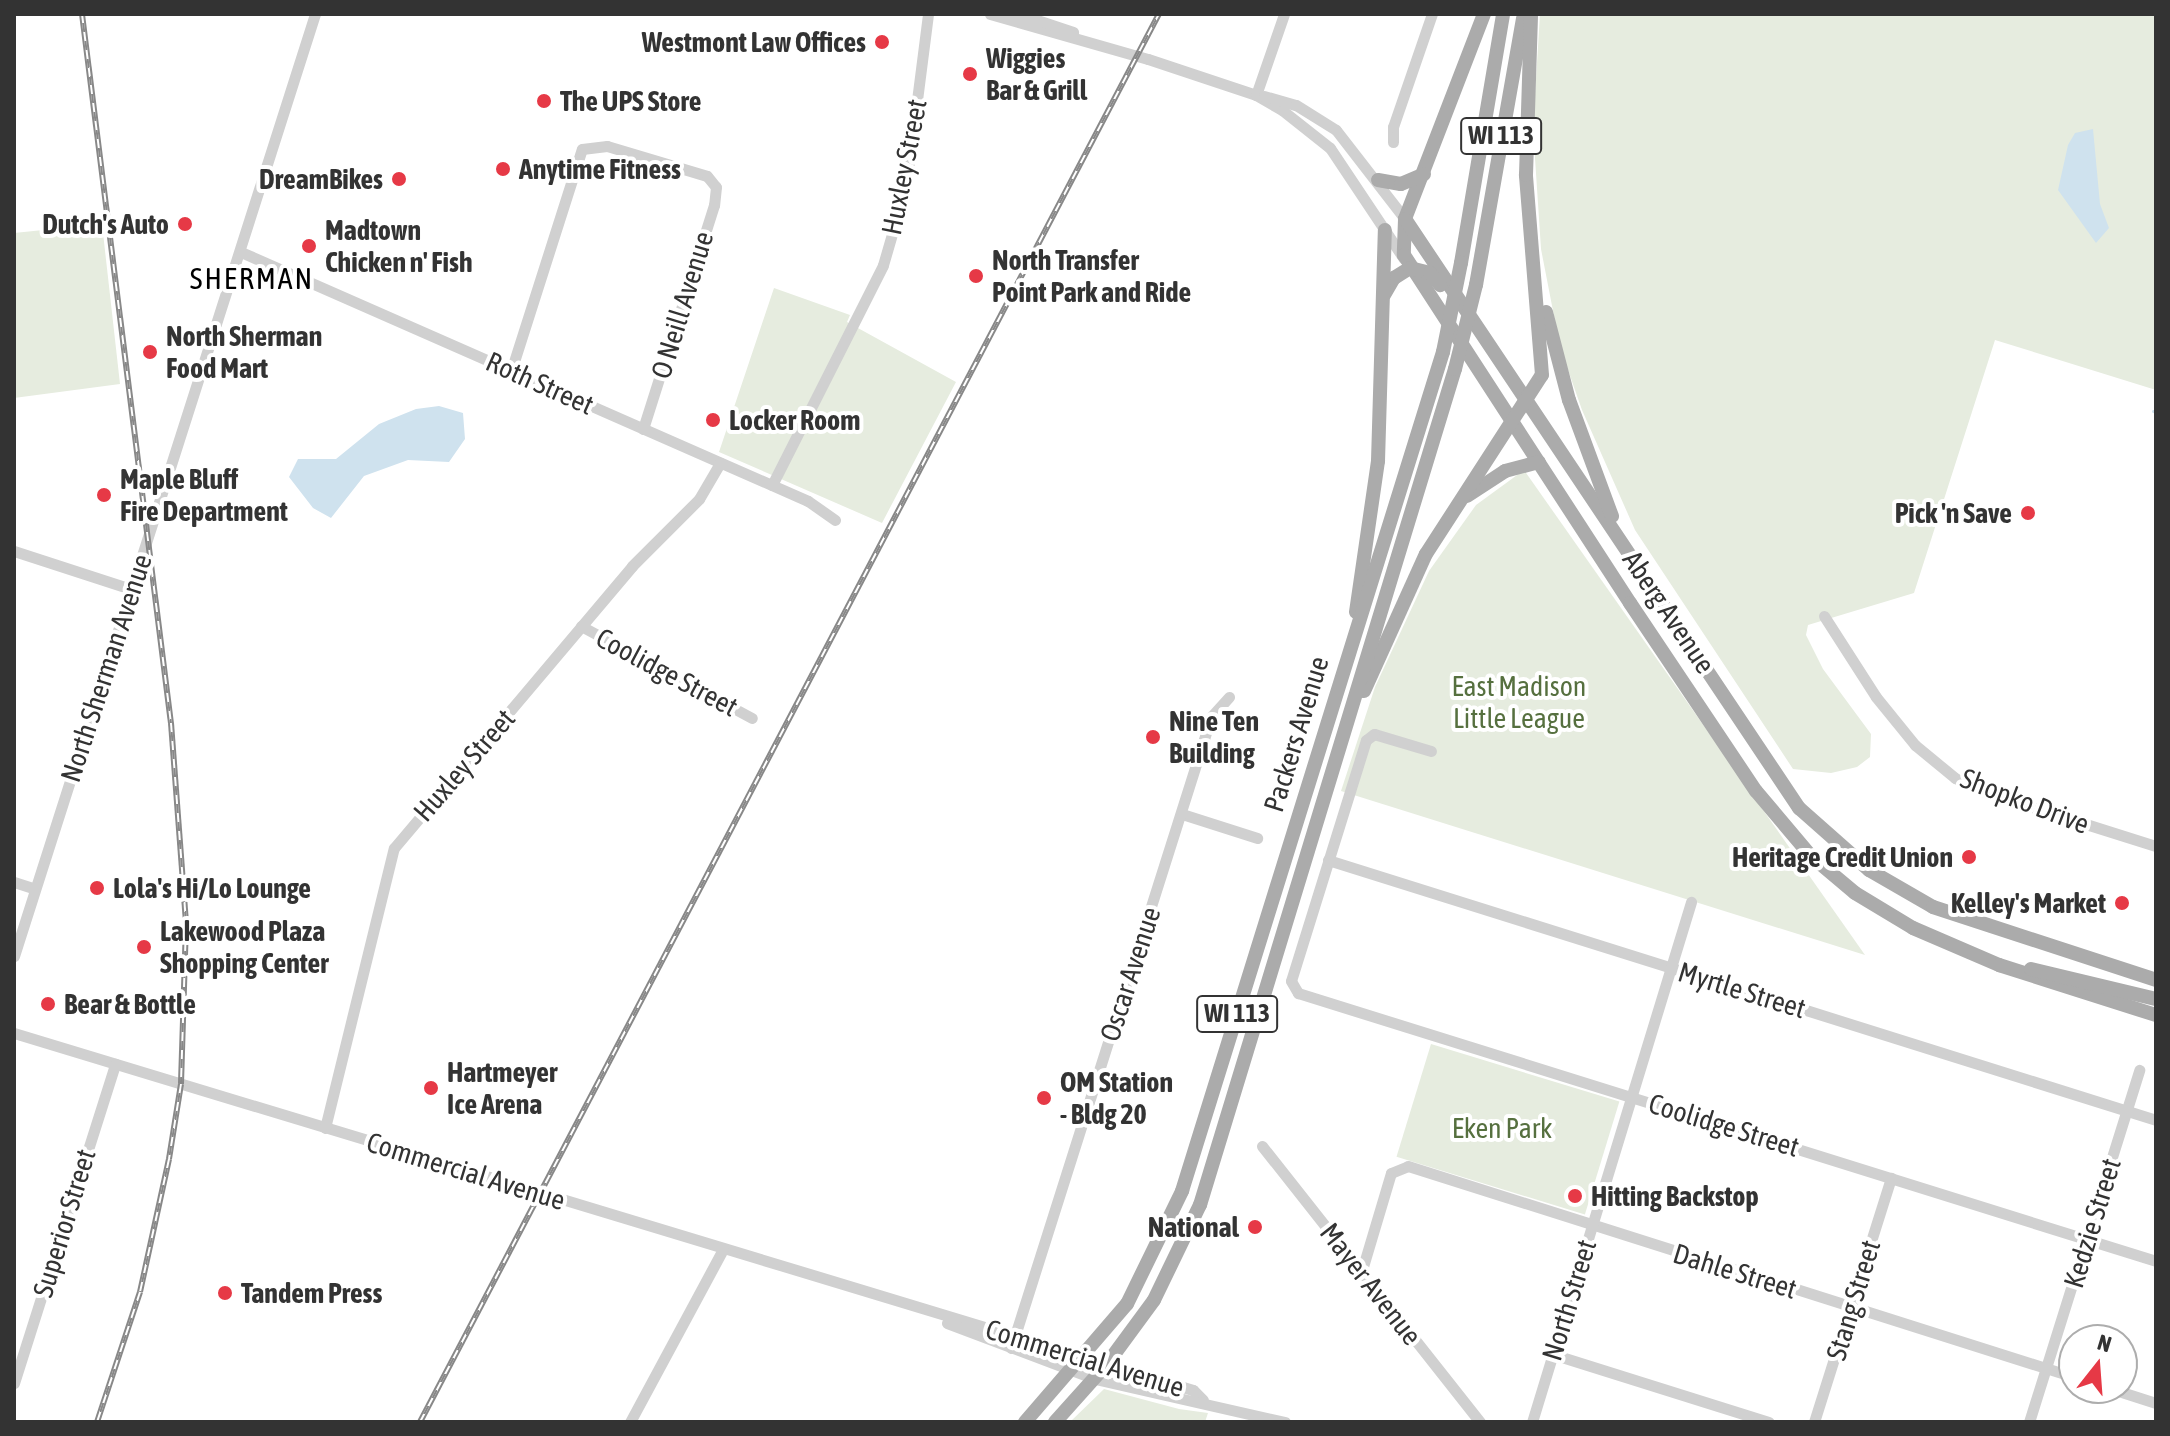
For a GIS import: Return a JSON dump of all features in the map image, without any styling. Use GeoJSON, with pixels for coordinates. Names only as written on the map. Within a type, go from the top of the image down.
{"type":"FeatureCollection","features":[{"type":"Feature","properties":{"kind":"main road"},"geometry":{"type":"LineString","coordinates":[[1408,265],[1405,219],[1484,14]]}},
{"type":"Feature","properties":{"kind":"main road","name":"Packers Avenue"},"geometry":{"type":"LineString","coordinates":[[1025,1422],[1085,1358],[1144,1275],[1182,1191],[1443,352],[1503,14]]}},
{"type":"Feature","properties":{"kind":"main road","name":"Packers Avenue"},"geometry":{"type":"LineString","coordinates":[[1055,1422],[1095,1379],[1154,1300],[1200,1205],[1455,369],[1476,285],[1523,14]]}},
{"type":"Feature","properties":{"kind":"main road"},"geometry":{"type":"LineString","coordinates":[[1346,732],[1423,559],[1526,399],[1543,366],[1525,101],[1531,14]]}},
{"type":"Feature","properties":{"kind":"main road"},"geometry":{"type":"LineString","coordinates":[[1378,180],[1401,184],[1424,174]]}},
{"type":"Feature","properties":{"kind":"main road","name":"Aberg Avenue"},"geometry":{"type":"LineString","coordinates":[[1405,219],[1799,808],[1852,857],[1933,907],[2156,980]]}},
{"type":"Feature","properties":{"kind":"main road"},"geometry":{"type":"LineString","coordinates":[[1346,659],[1378,461],[1385,230]]}},
{"type":"Feature","properties":{"kind":"main road"},"geometry":{"type":"LineString","coordinates":[[1533,246],[1569,400],[1621,539]]}},
{"type":"Feature","properties":{"kind":"main road"},"geometry":{"type":"LineString","coordinates":[[1382,301],[1394,278],[1408,265]]}},
{"type":"Feature","properties":{"kind":"main road"},"geometry":{"type":"LineString","coordinates":[[1408,265],[1434,276],[1483,348],[1496,357]]}},
{"type":"Feature","properties":{"kind":"main road","name":"Aberg Avenue"},"geometry":{"type":"LineString","coordinates":[[1408,265],[1784,827],[1863,898],[1913,928],[1999,965],[2156,1015]]}},
{"type":"Feature","properties":{"kind":"main road"},"geometry":{"type":"LineString","coordinates":[[1453,511],[1492,478],[1539,462]]}},
{"type":"Feature","properties":{"kind":"main road"},"geometry":{"type":"LineString","coordinates":[[1999,965],[2076,977],[2156,999]]}},
{"type":"Feature","properties":{"kind":"street","name":"North Sherman Avenue"},"geometry":{"type":"LineString","coordinates":[[14,956],[315,14]]}},
{"type":"Feature","properties":{"kind":"street","name":"Huxley Street"},"geometry":{"type":"LineString","coordinates":[[772,485],[883,265],[906,186],[928,14]]}},
{"type":"Feature","properties":{"kind":"street","name":"Aberg Avenue"},"geometry":{"type":"LineString","coordinates":[[990,14],[1054,24]]}},
{"type":"Feature","properties":{"kind":"street","name":"Aberg Avenue"},"geometry":{"type":"LineString","coordinates":[[1019,14],[1054,24],[1096,43],[1256,95],[1283,99],[1323,120],[1378,180],[1405,219]]}},
{"type":"Feature","properties":{"kind":"street"},"geometry":{"type":"LineString","coordinates":[[1256,95],[1284,14]]}},
{"type":"Feature","properties":{"kind":"street"},"geometry":{"type":"LineString","coordinates":[[1393,142],[1393,127],[1432,14]]}},
{"type":"Feature","properties":{"kind":"street","name":"Aberg Avenue"},"geometry":{"type":"LineString","coordinates":[[1256,95],[1304,124],[1330,148],[1408,265]]}},
{"type":"Feature","properties":{"kind":"street","name":"O Neill Avenue"},"geometry":{"type":"LineString","coordinates":[[511,371],[582,149],[607,146],[713,181],[714,205],[643,429]]}},
{"type":"Feature","properties":{"kind":"street","name":"Roth Street"},"geometry":{"type":"LineString","coordinates":[[241,252],[772,485],[835,520]]}},
{"type":"Feature","properties":{"kind":"street","name":"Huxley Street"},"geometry":{"type":"LineString","coordinates":[[325,1128],[394,848],[581,626],[699,499],[720,463]]}},
{"type":"Feature","properties":{"kind":"street"},"geometry":{"type":"LineString","coordinates":[[14,551],[131,589]]}},
{"type":"Feature","properties":{"kind":"street","name":"Shopko Drive"},"geometry":{"type":"LineString","coordinates":[[1824,616],[1905,733],[1955,778],[1978,790],[2156,846]]}},
{"type":"Feature","properties":{"kind":"street","name":"Coolidge Street"},"geometry":{"type":"LineString","coordinates":[[581,626],[752,718]]}},
{"type":"Feature","properties":{"kind":"street","name":"Oscar Avenue"},"geometry":{"type":"LineString","coordinates":[[1011,1348],[1211,717],[1229,697]]}},
{"type":"Feature","properties":{"kind":"street"},"geometry":{"type":"LineString","coordinates":[[1328,860],[1371,734],[1431,751]]}},
{"type":"Feature","properties":{"kind":"street"},"geometry":{"type":"LineString","coordinates":[[1182,814],[1257,838]]}},
{"type":"Feature","properties":{"kind":"street","name":"Coolidge Street"},"geometry":{"type":"LineString","coordinates":[[1328,860],[1292,988],[2156,1261]]}},
{"type":"Feature","properties":{"kind":"street","name":"Myrtle Street"},"geometry":{"type":"LineString","coordinates":[[1328,860],[2156,1120]]}},
{"type":"Feature","properties":{"kind":"street"},"geometry":{"type":"LineString","coordinates":[[14,882],[35,889]]}},
{"type":"Feature","properties":{"kind":"street","name":"North Street"},"geometry":{"type":"LineString","coordinates":[[1532,1422],[1691,902]]}},
{"type":"Feature","properties":{"kind":"street","name":"Commercial Avenue"},"geometry":{"type":"LineString","coordinates":[[14,1033],[1193,1390],[1203,1400],[1285,1422]]}},
{"type":"Feature","properties":{"kind":"street","name":"Superior Street"},"geometry":{"type":"LineString","coordinates":[[14,1383],[20,1349],[115,1064]]}},
{"type":"Feature","properties":{"kind":"street","name":"Kedzie Street"},"geometry":{"type":"LineString","coordinates":[[2029,1422],[2139,1070]]}},
{"type":"Feature","properties":{"kind":"street","name":"Mayer Avenue"},"geometry":{"type":"LineString","coordinates":[[1262,1146],[1480,1422]]}},
{"type":"Feature","properties":{"kind":"street","name":"Dahle Street"},"geometry":{"type":"LineString","coordinates":[[1362,1270],[1397,1168],[1411,1167],[2058,1372]]}},
{"type":"Feature","properties":{"kind":"street","name":"Stang Street"},"geometry":{"type":"LineString","coordinates":[[1814,1422],[1891,1178]]}},
{"type":"Feature","properties":{"kind":"street"},"geometry":{"type":"LineString","coordinates":[[630,1422],[723,1249]]}},
{"type":"Feature","properties":{"kind":"street","name":"Commercial Avenue"},"geometry":{"type":"LineString","coordinates":[[918,1308],[1072,1372],[1190,1404],[1203,1400]]}},
{"type":"Feature","properties":{"kind":"street"},"geometry":{"type":"LineString","coordinates":[[1552,1354],[1769,1422]]}},
{"type":"Feature","properties":{"kind":"green space"},"geometry":{"type":"Polygon","coordinates":[[[1540,14],[2156,14],[2156,390],[1995,340],[1914,593],[1808,625],[1806,635],[1823,669],[1871,734],[1870,757],[1857,767],[1831,773],[1793,769],[1635,530],[1582,410],[1560,347],[1541,249],[1533,128],[1540,14]]]}},
{"type":"Feature","properties":{"kind":"green space"},"geometry":{"type":"Polygon","coordinates":[[[102,224],[120,384],[14,398],[14,233],[102,224]]]}},
{"type":"Feature","properties":{"kind":"green space"},"geometry":{"type":"Polygon","coordinates":[[[774,288],[850,315],[847,322],[956,382],[882,523],[719,452],[774,288]]]}},
{"type":"Feature","properties":{"kind":"green space","name":"East Madison Little League"},"geometry":{"type":"Polygon","coordinates":[[[1524,470],[1865,955],[1341,791],[1375,687],[1429,571],[1476,505],[1524,470]]]}},
{"type":"Feature","properties":{"kind":"green space","name":"Eken Park"},"geometry":{"type":"Polygon","coordinates":[[[1431,1044],[1619,1102],[1585,1214],[1397,1157],[1431,1044]]]}},
{"type":"Feature","properties":{"kind":"green space"},"geometry":{"type":"Polygon","coordinates":[[[1104,1389],[1179,1409],[1208,1413],[1205,1422],[1070,1422],[1104,1389]]]}},
{"type":"Feature","properties":{"kind":"water"},"geometry":{"type":"Polygon","coordinates":[[[2093,129],[2100,204],[2109,228],[2096,243],[2058,190],[2068,145],[2075,133],[2093,129]]]}},
{"type":"Feature","properties":{"kind":"water"},"geometry":{"type":"Polygon","coordinates":[[[439,406],[463,413],[465,439],[449,462],[408,460],[364,476],[331,518],[313,508],[289,477],[298,459],[336,459],[379,424],[416,409],[439,406]]]}},
{"type":"Feature","properties":{"kind":"railway"},"geometry":{"type":"LineString","coordinates":[[82,14],[171,723],[186,924],[181,1084],[169,1159],[140,1292],[97,1422]]}},
{"type":"Feature","properties":{"kind":"railway"},"geometry":{"type":"LineString","coordinates":[[420,1422],[1159,14]]}},
{"type":"Feature","properties":{"kind":"place","name":"Westmont Law Offices"},"geometry":{"type":"Point","coordinates":[882,42]}},
{"type":"Feature","properties":{"kind":"place","name":"Wiggies Bar & Grill"},"geometry":{"type":"Point","coordinates":[970,74]}},
{"type":"Feature","properties":{"kind":"place","name":"The UPS Store"},"geometry":{"type":"Point","coordinates":[544,101]}},
{"type":"Feature","properties":{"kind":"place","name":"Anytime Fitness"},"geometry":{"type":"Point","coordinates":[503,169]}},
{"type":"Feature","properties":{"kind":"place","name":"DreamBikes"},"geometry":{"type":"Point","coordinates":[399,179]}},
{"type":"Feature","properties":{"kind":"place","name":"Dutch's Auto"},"geometry":{"type":"Point","coordinates":[185,224]}},
{"type":"Feature","properties":{"kind":"place","name":"Madtown Chicken n' Fish"},"geometry":{"type":"Point","coordinates":[309,246]}},
{"type":"Feature","properties":{"kind":"place","name":"North Transfer Point Park and Ride"},"geometry":{"type":"Point","coordinates":[976,276]}},
{"type":"Feature","properties":{"kind":"place","name":"North Sherman Food Mart"},"geometry":{"type":"Point","coordinates":[150,352]}},
{"type":"Feature","properties":{"kind":"place","name":"Locker Room"},"geometry":{"type":"Point","coordinates":[713,420]}},
{"type":"Feature","properties":{"kind":"place","name":"Maple Bluff Fire Department"},"geometry":{"type":"Point","coordinates":[104,495]}},
{"type":"Feature","properties":{"kind":"place","name":"Pick 'n Save"},"geometry":{"type":"Point","coordinates":[2028,513]}},
{"type":"Feature","properties":{"kind":"place","name":"Nine Ten Building"},"geometry":{"type":"Point","coordinates":[1153,737]}},
{"type":"Feature","properties":{"kind":"place","name":"Heritage Credit Union"},"geometry":{"type":"Point","coordinates":[1969,857]}},
{"type":"Feature","properties":{"kind":"place","name":"Lola's Hi/Lo Lounge"},"geometry":{"type":"Point","coordinates":[97,888]}},
{"type":"Feature","properties":{"kind":"place","name":"Kelley's Market"},"geometry":{"type":"Point","coordinates":[2122,903]}},
{"type":"Feature","properties":{"kind":"place","name":"Lakewood Plaza Shopping Center"},"geometry":{"type":"Point","coordinates":[144,947]}},
{"type":"Feature","properties":{"kind":"place","name":"Bear & Bottle"},"geometry":{"type":"Point","coordinates":[48,1004]}},
{"type":"Feature","properties":{"kind":"place","name":"Hartmeyer Ice Arena"},"geometry":{"type":"Point","coordinates":[431,1088]}},
{"type":"Feature","properties":{"kind":"place","name":"OM Station - Bldg 20"},"geometry":{"type":"Point","coordinates":[1044,1098]}},
{"type":"Feature","properties":{"kind":"place","name":"Hitting Backstop"},"geometry":{"type":"Point","coordinates":[1575,1196]}},
{"type":"Feature","properties":{"kind":"place","name":"National"},"geometry":{"type":"Point","coordinates":[1255,1227]}},
{"type":"Feature","properties":{"kind":"place","name":"Tandem Press"},"geometry":{"type":"Point","coordinates":[225,1293]}},
{"type":"Feature","properties":{"kind":"district","name":"SHERMAN"},"geometry":{"type":"Point","coordinates":[252,278]}}]}
